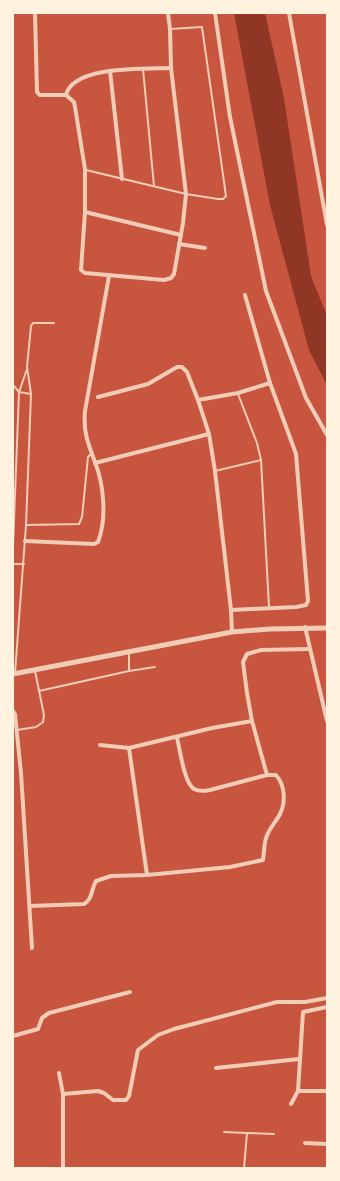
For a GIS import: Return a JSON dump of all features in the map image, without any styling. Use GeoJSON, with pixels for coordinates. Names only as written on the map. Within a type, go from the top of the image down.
{"type":"FeatureCollection","features":[{"type":"Feature","properties":{"kind":"street"},"geometry":{"type":"LineString","coordinates":[[35,13],[36,92],[40,95],[66,95],[74,102],[75,107],[85,169],[85,212],[81,270],[85,273],[109,276],[168,280],[174,274],[186,194],[171,68],[168,13]]}},
{"type":"Feature","properties":{"kind":"street"},"geometry":{"type":"LineString","coordinates":[[215,13],[230,117],[266,291],[306,398],[327,435]]}},
{"type":"Feature","properties":{"kind":"street"},"geometry":{"type":"LineString","coordinates":[[289,13],[327,226]]}},
{"type":"Feature","properties":{"kind":"street"},"geometry":{"type":"LineString","coordinates":[[66,95],[70,86],[82,79],[110,70],[171,68]]}},
{"type":"Feature","properties":{"kind":"street"},"geometry":{"type":"LineString","coordinates":[[110,70],[122,178]]}},
{"type":"Feature","properties":{"kind":"street"},"geometry":{"type":"LineString","coordinates":[[85,212],[181,234]]}},
{"type":"Feature","properties":{"kind":"street"},"geometry":{"type":"LineString","coordinates":[[179,244],[205,248]]}},
{"type":"Feature","properties":{"kind":"street"},"geometry":{"type":"LineString","coordinates":[[25,541],[94,544],[98,542],[103,504],[96,463],[91,454],[84,427],[85,411],[109,276]]}},
{"type":"Feature","properties":{"kind":"street"},"geometry":{"type":"LineString","coordinates":[[231,610],[302,607],[306,605],[308,594],[296,454],[270,383],[245,295]]}},
{"type":"Feature","properties":{"kind":"street"},"geometry":{"type":"LineString","coordinates":[[98,397],[148,384],[177,367],[185,368],[198,400],[208,434],[215,471],[231,610],[232,632]]}},
{"type":"Feature","properties":{"kind":"street"},"geometry":{"type":"LineString","coordinates":[[198,400],[238,393],[270,383]]}},
{"type":"Feature","properties":{"kind":"street"},"geometry":{"type":"LineString","coordinates":[[96,463],[208,434]]}},
{"type":"Feature","properties":{"kind":"street"},"geometry":{"type":"LineString","coordinates":[[305,628],[327,720]]}},
{"type":"Feature","properties":{"kind":"street"},"geometry":{"type":"LineString","coordinates":[[14,673],[232,632],[327,628]]}},
{"type":"Feature","properties":{"kind":"street"},"geometry":{"type":"LineString","coordinates":[[267,776],[252,721],[243,662],[247,654],[261,650],[309,649]]}},
{"type":"Feature","properties":{"kind":"street"},"geometry":{"type":"LineString","coordinates":[[13,711],[17,730],[32,948]]}},
{"type":"Feature","properties":{"kind":"street"},"geometry":{"type":"LineString","coordinates":[[100,745],[129,748],[177,738],[212,728],[252,721]]}},
{"type":"Feature","properties":{"kind":"street"},"geometry":{"type":"LineString","coordinates":[[30,906],[84,904],[90,899],[94,885],[100,879],[111,876],[147,875],[230,867],[263,860],[266,838],[281,813],[284,797],[281,781],[276,775],[210,790],[197,790],[191,786],[188,781],[177,738]]}},
{"type":"Feature","properties":{"kind":"street"},"geometry":{"type":"LineString","coordinates":[[129,748],[147,875]]}},
{"type":"Feature","properties":{"kind":"street"},"geometry":{"type":"LineString","coordinates":[[13,1036],[38,1029],[42,1018],[49,1013],[130,992]]}},
{"type":"Feature","properties":{"kind":"street"},"geometry":{"type":"LineString","coordinates":[[63,1094],[98,1091],[104,1093],[112,1100],[126,1100],[129,1096],[138,1050],[158,1035],[277,1002],[305,1002],[327,998]]}},
{"type":"Feature","properties":{"kind":"street"},"geometry":{"type":"LineString","coordinates":[[292,1104],[298,1090],[303,1012],[327,1007]]}},
{"type":"Feature","properties":{"kind":"street"},"geometry":{"type":"LineString","coordinates":[[216,1068],[299,1059]]}},
{"type":"Feature","properties":{"kind":"street"},"geometry":{"type":"LineString","coordinates":[[59,1073],[63,1094],[63,1168]]}},
{"type":"Feature","properties":{"kind":"street"},"geometry":{"type":"LineString","coordinates":[[298,1090],[327,1090]]}},
{"type":"Feature","properties":{"kind":"street"},"geometry":{"type":"LineString","coordinates":[[305,1143],[327,1144]]}},
{"type":"Feature","properties":{"kind":"lane"},"geometry":{"type":"LineString","coordinates":[[85,169],[186,194],[223,199],[226,196],[202,27],[170,29]]}},
{"type":"Feature","properties":{"kind":"lane"},"geometry":{"type":"LineString","coordinates":[[142,69],[154,186]]}},
{"type":"Feature","properties":{"kind":"lane"},"geometry":{"type":"LineString","coordinates":[[13,546],[19,392],[27,367],[31,324],[54,323]]}},
{"type":"Feature","properties":{"kind":"lane"},"geometry":{"type":"LineString","coordinates":[[14,673],[26,525],[31,394],[27,367]]}},
{"type":"Feature","properties":{"kind":"lane"},"geometry":{"type":"LineString","coordinates":[[13,385],[19,392],[31,394]]}},
{"type":"Feature","properties":{"kind":"lane"},"geometry":{"type":"LineString","coordinates":[[238,393],[257,443],[261,460],[269,608]]}},
{"type":"Feature","properties":{"kind":"lane"},"geometry":{"type":"LineString","coordinates":[[26,525],[79,524],[82,517],[88,457],[91,454]]}},
{"type":"Feature","properties":{"kind":"lane"},"geometry":{"type":"LineString","coordinates":[[215,471],[261,460]]}},
{"type":"Feature","properties":{"kind":"lane"},"geometry":{"type":"LineString","coordinates":[[13,564],[24,564]]}},
{"type":"Feature","properties":{"kind":"lane"},"geometry":{"type":"LineString","coordinates":[[129,652],[130,671]]}},
{"type":"Feature","properties":{"kind":"lane"},"geometry":{"type":"LineString","coordinates":[[39,691],[155,667]]}},
{"type":"Feature","properties":{"kind":"lane"},"geometry":{"type":"LineString","coordinates":[[17,730],[36,727],[43,722],[44,715],[35,670]]}},
{"type":"Feature","properties":{"kind":"lane"},"geometry":{"type":"LineString","coordinates":[[224,1132],[274,1134]]}},
{"type":"Feature","properties":{"kind":"lane"},"geometry":{"type":"LineString","coordinates":[[244,1168],[247,1133]]}},
{"type":"Feature","properties":{"kind":"shaded area"},"geometry":{"type":"Polygon","coordinates":[[[234,13],[265,13],[284,98],[311,276],[327,316],[327,385],[309,350],[270,205],[234,13]]]}}]}
